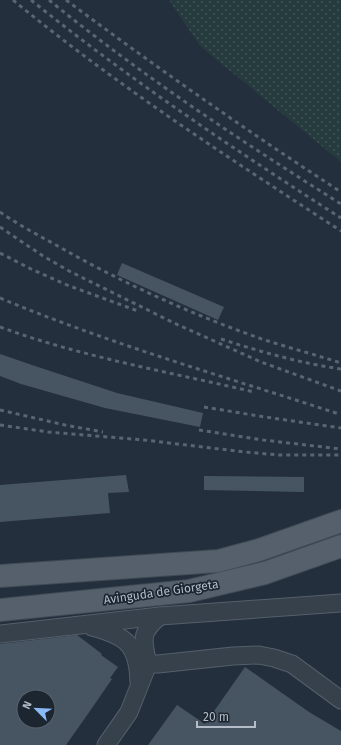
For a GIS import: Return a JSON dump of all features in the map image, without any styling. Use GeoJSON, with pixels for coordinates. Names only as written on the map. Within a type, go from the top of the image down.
{"type":"FeatureCollection","features":[{"type":"Feature","properties":{"kind":"main road","name":"Avinguda de Giorgeta"},"geometry":{"type":"LineString","coordinates":[[0,576],[218,561],[259,550],[341,521]]}},
{"type":"Feature","properties":{"kind":"main road","name":"Avinguda de Giorgeta"},"geometry":{"type":"LineString","coordinates":[[0,610],[189,591],[265,573],[341,546]]}},
{"type":"Feature","properties":{"kind":"street","name":"Avinguda de Giorgeta"},"geometry":{"type":"LineString","coordinates":[[0,634],[160,616],[341,603]]}},
{"type":"Feature","properties":{"kind":"street"},"geometry":{"type":"LineString","coordinates":[[106,745],[129,712],[148,664],[144,642],[146,630],[150,624],[160,616]]}},
{"type":"Feature","properties":{"kind":"street"},"geometry":{"type":"LineString","coordinates":[[86,625],[106,630],[120,636],[130,646],[136,656],[139,669],[139,684]]}},
{"type":"Feature","properties":{"kind":"street"},"geometry":{"type":"LineString","coordinates":[[148,664],[259,655],[292,664],[341,700]]}},
{"type":"Feature","properties":{"kind":"green space"},"geometry":{"type":"Polygon","coordinates":[[[169,0],[341,0],[341,162],[200,46],[169,0]]]}},
{"type":"Feature","properties":{"kind":"building"},"geometry":{"type":"Polygon","coordinates":[[[122,263],[224,307],[218,320],[117,275],[122,263]]]}},
{"type":"Feature","properties":{"kind":"building"},"geometry":{"type":"Polygon","coordinates":[[[0,354],[117,393],[203,413],[200,427],[105,408],[21,384],[0,376],[0,354]]]}},
{"type":"Feature","properties":{"kind":"building"},"geometry":{"type":"Polygon","coordinates":[[[126,475],[129,492],[108,493],[110,513],[0,522],[0,485],[126,475]]]}},
{"type":"Feature","properties":{"kind":"building"},"geometry":{"type":"Polygon","coordinates":[[[204,476],[304,477],[304,492],[204,490],[204,476]]]}},
{"type":"Feature","properties":{"kind":"building"},"geometry":{"type":"Polygon","coordinates":[[[77,635],[118,667],[110,678],[112,679],[66,745],[0,745],[0,644],[77,635]]]}},
{"type":"Feature","properties":{"kind":"building"},"geometry":{"type":"Polygon","coordinates":[[[245,667],[309,712],[341,731],[341,745],[148,745],[177,705],[205,724],[245,667]]]}},
{"type":"Feature","properties":{"kind":"railway"},"geometry":{"type":"LineString","coordinates":[[13,0],[92,62],[174,120],[341,231]]}},
{"type":"Feature","properties":{"kind":"railway"},"geometry":{"type":"LineString","coordinates":[[31,0],[144,86],[341,218]]}},
{"type":"Feature","properties":{"kind":"railway"},"geometry":{"type":"LineString","coordinates":[[49,0],[155,81],[266,156],[341,204]]}},
{"type":"Feature","properties":{"kind":"railway"},"geometry":{"type":"LineString","coordinates":[[66,0],[202,98],[341,192]]}},
{"type":"Feature","properties":{"kind":"railway"},"geometry":{"type":"LineString","coordinates":[[0,212],[23,227],[87,262],[162,299],[239,331],[341,363]]}},
{"type":"Feature","properties":{"kind":"railway"},"geometry":{"type":"LineString","coordinates":[[0,227],[43,256],[69,271],[174,323],[261,362],[341,391]]}},
{"type":"Feature","properties":{"kind":"railway"},"geometry":{"type":"LineString","coordinates":[[0,253],[67,285],[138,311]]}},
{"type":"Feature","properties":{"kind":"railway"},"geometry":{"type":"LineString","coordinates":[[0,298],[42,315],[126,345],[339,414]]}},
{"type":"Feature","properties":{"kind":"railway"},"geometry":{"type":"LineString","coordinates":[[0,327],[62,347],[254,392]]}},
{"type":"Feature","properties":{"kind":"railway"},"geometry":{"type":"LineString","coordinates":[[221,339],[281,357],[341,369]]}},
{"type":"Feature","properties":{"kind":"railway"},"geometry":{"type":"LineString","coordinates":[[204,407],[341,428]]}},
{"type":"Feature","properties":{"kind":"railway"},"geometry":{"type":"LineString","coordinates":[[0,410],[103,432]]}},
{"type":"Feature","properties":{"kind":"railway"},"geometry":{"type":"LineString","coordinates":[[0,425],[48,432],[144,440],[279,455],[341,455]]}},
{"type":"Feature","properties":{"kind":"railway"},"geometry":{"type":"LineString","coordinates":[[199,430],[263,440],[341,449]]}}]}
